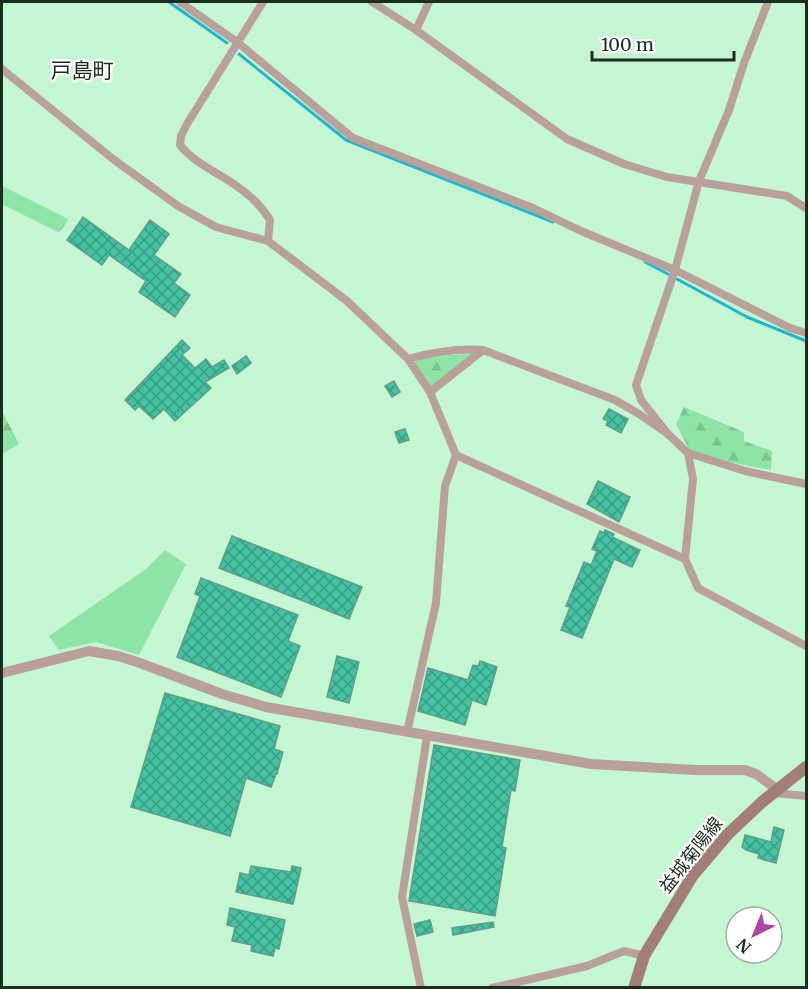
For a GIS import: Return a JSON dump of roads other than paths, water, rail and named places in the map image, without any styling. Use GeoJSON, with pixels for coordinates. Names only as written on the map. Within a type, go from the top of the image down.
{"type":"FeatureCollection","features":[{"type":"Feature","properties":{"kind":"main road","name":"益城菊陽線"},"geometry":{"type":"LineString","coordinates":[[634,987],[644,956],[693,875],[728,834],[762,802],[807,767]]}},
{"type":"Feature","properties":{"kind":"street"},"geometry":{"type":"LineString","coordinates":[[180,2],[237,42],[353,138],[533,208],[581,231],[675,270],[790,328],[807,333]]}},
{"type":"Feature","properties":{"kind":"street"},"geometry":{"type":"LineString","coordinates":[[263,2],[187,124],[181,136],[180,145],[201,163],[239,188],[264,211],[270,220],[268,241]]}},
{"type":"Feature","properties":{"kind":"street"},"geometry":{"type":"LineString","coordinates":[[372,2],[416,30],[567,139],[624,164],[667,177],[787,196],[807,208]]}},
{"type":"Feature","properties":{"kind":"street"},"geometry":{"type":"LineString","coordinates":[[416,30],[429,2]]}},
{"type":"Feature","properties":{"kind":"street"},"geometry":{"type":"LineString","coordinates":[[768,2],[744,63],[729,110],[699,181],[675,270],[636,385],[641,400],[668,434],[688,453],[745,471],[807,484]]}},
{"type":"Feature","properties":{"kind":"street"},"geometry":{"type":"LineString","coordinates":[[2,69],[113,159],[178,206],[216,227],[268,241],[347,301],[408,359],[430,392],[456,455],[445,486],[436,603],[406,732]]}},
{"type":"Feature","properties":{"kind":"street"},"geometry":{"type":"LineString","coordinates":[[408,359],[432,352],[483,350],[615,400],[668,434]]}},
{"type":"Feature","properties":{"kind":"street"},"geometry":{"type":"LineString","coordinates":[[430,392],[483,350]]}},
{"type":"Feature","properties":{"kind":"street"},"geometry":{"type":"LineString","coordinates":[[688,453],[693,479],[684,559],[698,588],[807,646]]}},
{"type":"Feature","properties":{"kind":"street"},"geometry":{"type":"LineString","coordinates":[[456,455],[684,559]]}},
{"type":"Feature","properties":{"kind":"street"},"geometry":{"type":"LineString","coordinates":[[2,673],[89,651],[118,656],[222,694],[266,707],[591,764],[695,770],[745,770],[756,774],[777,791],[807,796]]}},
{"type":"Feature","properties":{"kind":"street"},"geometry":{"type":"LineString","coordinates":[[421,987],[402,897],[427,736]]}},
{"type":"Feature","properties":{"kind":"street"},"geometry":{"type":"LineString","coordinates":[[492,987],[587,966],[624,951],[644,956]]}},
{"type":"Feature","properties":{"kind":"waterway"},"geometry":{"type":"LineString","coordinates":[[169,2],[227,43]]}},
{"type":"Feature","properties":{"kind":"waterway"},"geometry":{"type":"LineString","coordinates":[[239,54],[346,140],[553,222]]}},
{"type":"Feature","properties":{"kind":"waterway"},"geometry":{"type":"LineString","coordinates":[[645,262],[668,274]]}},
{"type":"Feature","properties":{"kind":"waterway"},"geometry":{"type":"LineString","coordinates":[[677,279],[747,317],[806,341]]}},
{"type":"Feature","properties":{"kind":"district","name":"戸島町"},"geometry":{"type":"Point","coordinates":[82,71]}}]}
